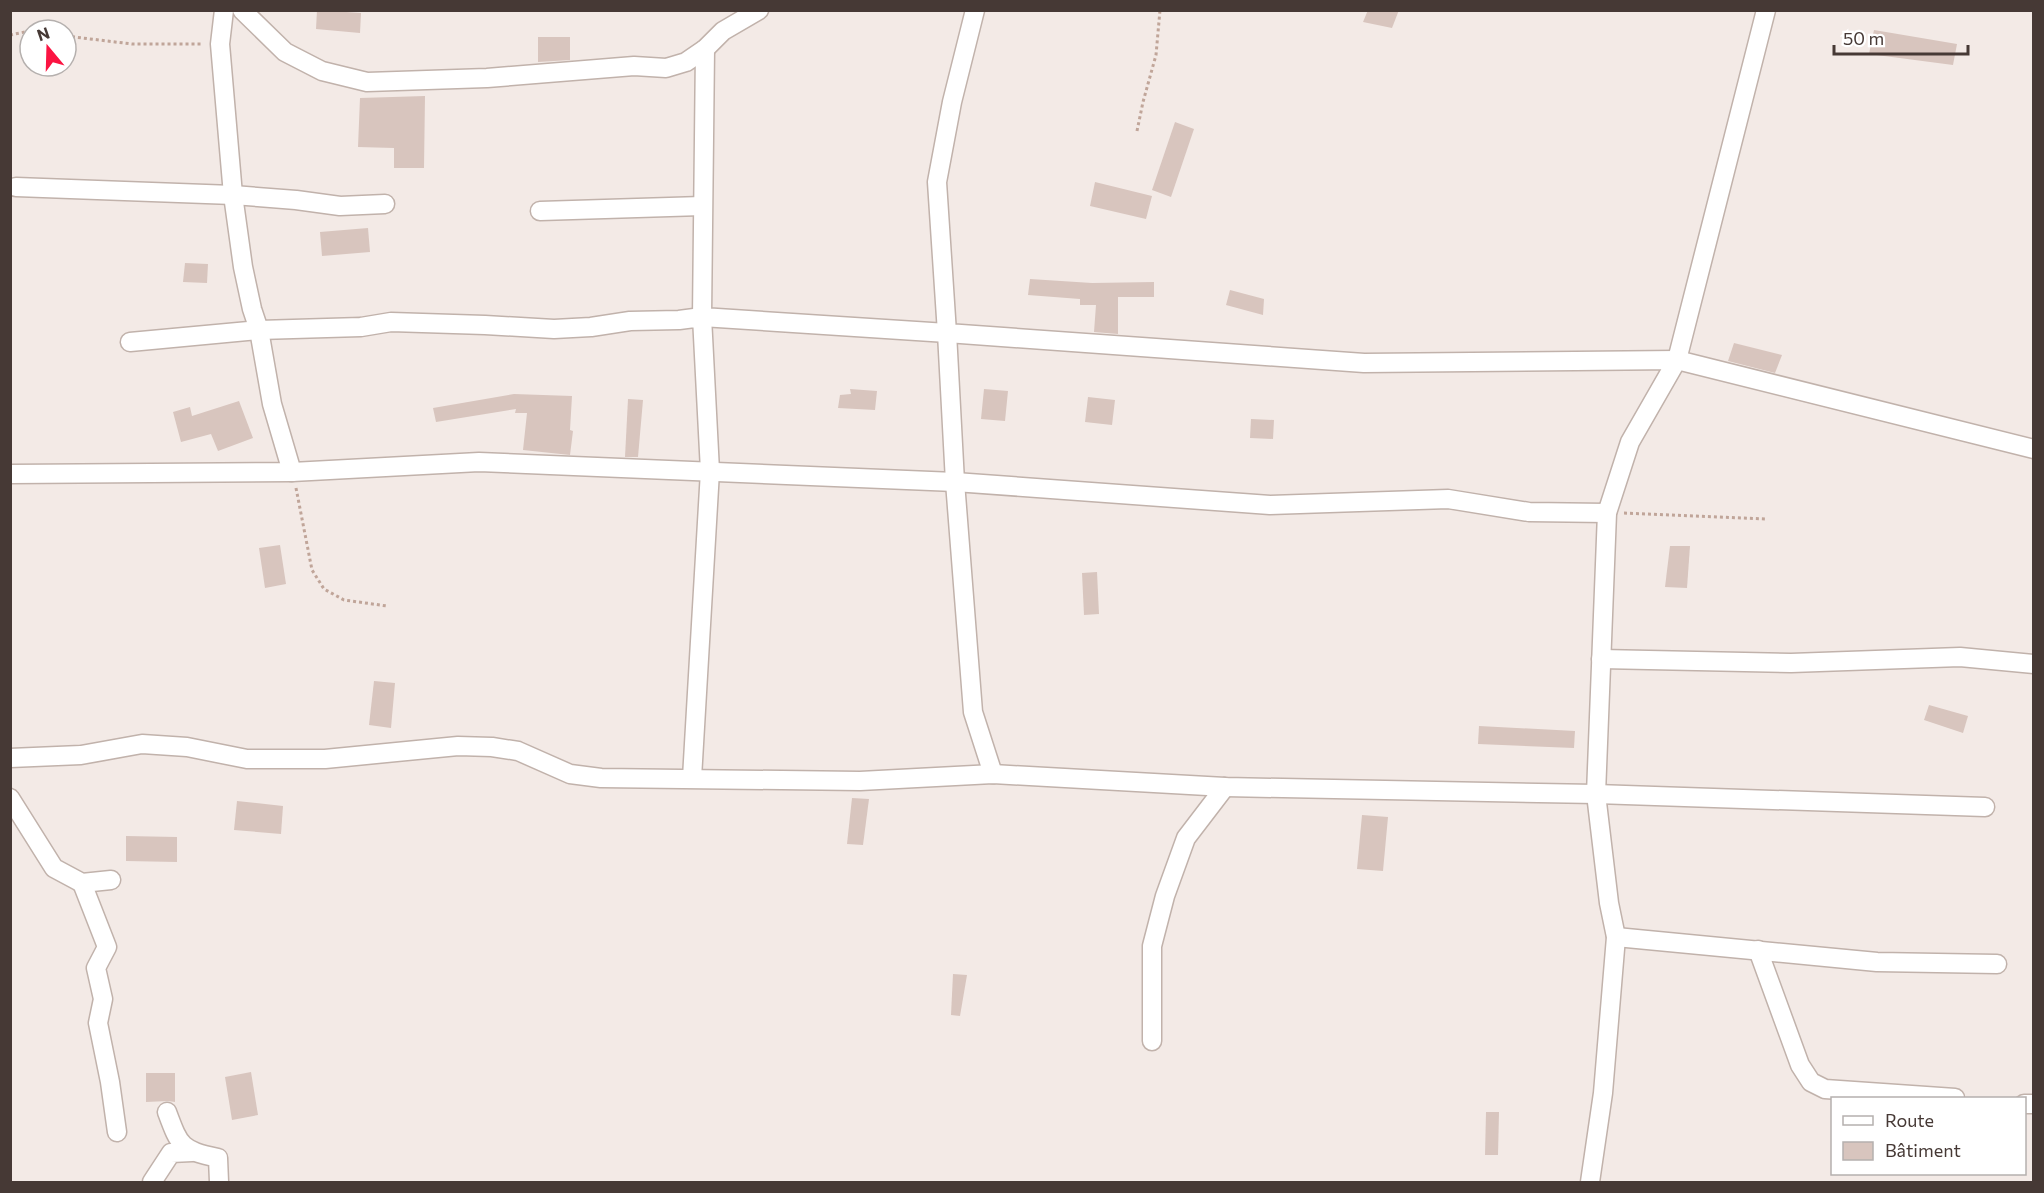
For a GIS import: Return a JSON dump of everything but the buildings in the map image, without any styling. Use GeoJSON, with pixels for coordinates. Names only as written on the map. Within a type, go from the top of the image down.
{"type":"FeatureCollection","features":[{"type":"Feature","properties":{"kind":"street"},"geometry":{"type":"LineString","coordinates":[[224,10],[220,44],[233,195],[243,267],[259,330],[272,404],[292,472]]}},
{"type":"Feature","properties":{"kind":"street"},"geometry":{"type":"LineString","coordinates":[[242,10],[285,52],[322,71],[367,82],[487,78],[634,66],[666,68],[686,62],[705,49],[723,31],[759,10]]}},
{"type":"Feature","properties":{"kind":"street"},"geometry":{"type":"LineString","coordinates":[[723,31],[725,10]]}},
{"type":"Feature","properties":{"kind":"street"},"geometry":{"type":"LineString","coordinates":[[975,10],[952,102],[937,182],[955,483],[973,712],[993,774]]}},
{"type":"Feature","properties":{"kind":"street"},"geometry":{"type":"LineString","coordinates":[[1590,1182],[1603,1093],[1616,937],[1609,903],[1596,794],[1607,513],[1630,442],[1677,360],[1766,10]]}},
{"type":"Feature","properties":{"kind":"street"},"geometry":{"type":"LineString","coordinates":[[692,778],[710,471],[702,317],[705,49]]}},
{"type":"Feature","properties":{"kind":"street"},"geometry":{"type":"LineString","coordinates":[[16,187],[233,195],[340,206],[385,204]]}},
{"type":"Feature","properties":{"kind":"street"},"geometry":{"type":"LineString","coordinates":[[540,211],[702,206]]}},
{"type":"Feature","properties":{"kind":"street"},"geometry":{"type":"LineString","coordinates":[[130,342],[259,330],[360,327],[392,322],[554,329],[591,327],[630,321],[702,317],[1364,363],[1677,360],[2034,449]]}},
{"type":"Feature","properties":{"kind":"street"},"geometry":{"type":"LineString","coordinates":[[10,474],[292,472],[479,462],[955,483],[1270,505],[1448,499],[1529,512],[1607,513]]}},
{"type":"Feature","properties":{"kind":"street"},"geometry":{"type":"LineString","coordinates":[[1601,659],[1791,663],[1960,657],[2034,664]]}},
{"type":"Feature","properties":{"kind":"street"},"geometry":{"type":"LineString","coordinates":[[10,758],[81,755],[142,744],[186,747],[247,759],[324,759],[458,746],[492,747],[518,751],[570,774],[601,778],[860,782],[993,774],[1226,787],[1596,794],[1984,807]]}},
{"type":"Feature","properties":{"kind":"street"},"geometry":{"type":"LineString","coordinates":[[1152,1041],[1152,946],[1165,896],[1186,838],[1226,787]]}},
{"type":"Feature","properties":{"kind":"street"},"geometry":{"type":"LineString","coordinates":[[10,798],[54,868],[82,883],[111,880]]}},
{"type":"Feature","properties":{"kind":"street"},"geometry":{"type":"LineString","coordinates":[[82,883],[107,947],[96,968],[103,999],[98,1023],[117,1132]]}},
{"type":"Feature","properties":{"kind":"street"},"geometry":{"type":"LineString","coordinates":[[1616,937],[1877,962],[1996,964]]}},
{"type":"Feature","properties":{"kind":"street"},"geometry":{"type":"LineString","coordinates":[[1758,950],[1800,1065],[1811,1082],[1824,1089],[1940,1097]]}},
{"type":"Feature","properties":{"kind":"street"},"geometry":{"type":"LineString","coordinates":[[167,1112],[177,1138],[192,1152]]}},
{"type":"Feature","properties":{"kind":"street"},"geometry":{"type":"LineString","coordinates":[[152,1182],[171,1153],[192,1152],[218,1158],[219,1182]]}},
{"type":"Feature","properties":{"kind":"path"},"geometry":{"type":"LineString","coordinates":[[1137,131],[1156,55],[1160,10]]}},
{"type":"Feature","properties":{"kind":"path"},"geometry":{"type":"LineString","coordinates":[[78,37],[132,44],[220,44]]}},
{"type":"Feature","properties":{"kind":"path"},"geometry":{"type":"LineString","coordinates":[[292,472],[312,570],[324,589],[345,600],[387,606]]}},
{"type":"Feature","properties":{"kind":"path"},"geometry":{"type":"LineString","coordinates":[[1607,513],[1766,519]]}}]}
